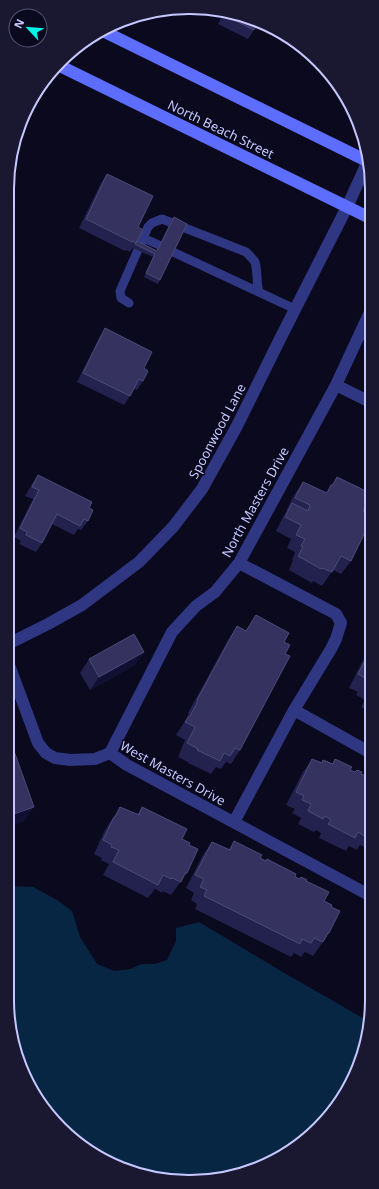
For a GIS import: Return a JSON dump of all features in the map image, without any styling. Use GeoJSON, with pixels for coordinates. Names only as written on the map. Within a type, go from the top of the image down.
{"type":"FeatureCollection","features":[{"type":"Feature","properties":{"kind":"main road"},"geometry":{"type":"LineString","coordinates":[[108,34],[362,158]]}},
{"type":"Feature","properties":{"kind":"main road","name":"North Beach Street"},"geometry":{"type":"LineString","coordinates":[[63,68],[365,216]]}},
{"type":"Feature","properties":{"kind":"street","name":"Spoonwood Lane"},"geometry":{"type":"LineString","coordinates":[[14,641],[82,605],[139,562],[173,527],[202,489],[232,436],[364,172]]}},
{"type":"Feature","properties":{"kind":"street","name":"North Masters Drive"},"geometry":{"type":"LineString","coordinates":[[110,754],[172,632],[196,606],[215,592],[239,563],[336,385],[365,323]]}},
{"type":"Feature","properties":{"kind":"street"},"geometry":{"type":"LineString","coordinates":[[336,385],[365,400]]}},
{"type":"Feature","properties":{"kind":"street"},"geometry":{"type":"LineString","coordinates":[[234,822],[294,710],[331,649],[341,623],[336,614],[239,563]]}},
{"type":"Feature","properties":{"kind":"street","name":"West Masters Drive"},"geometry":{"type":"LineString","coordinates":[[14,676],[38,743],[46,753],[54,758],[70,760],[95,759],[110,754],[127,765],[365,893]]}},
{"type":"Feature","properties":{"kind":"street"},"geometry":{"type":"LineString","coordinates":[[294,710],[365,750]]}},
{"type":"Feature","properties":{"kind":"lane"},"geometry":{"type":"LineString","coordinates":[[129,303],[121,298],[120,291],[148,227],[152,223],[162,219],[246,252],[254,261],[259,292]]}},
{"type":"Feature","properties":{"kind":"lane"},"geometry":{"type":"LineString","coordinates":[[143,238],[159,245]]}},
{"type":"Feature","properties":{"kind":"lane"},"geometry":{"type":"LineString","coordinates":[[173,252],[295,309]]}},
{"type":"Feature","properties":{"kind":"water"},"geometry":{"type":"Polygon","coordinates":[[[14,886],[33,887],[57,900],[72,911],[80,937],[97,964],[114,971],[130,969],[142,964],[155,964],[167,960],[176,941],[176,928],[199,922],[364,1018],[362,1034],[352,1067],[329,1106],[314,1124],[296,1139],[267,1157],[246,1166],[224,1172],[201,1175],[178,1175],[155,1172],[133,1166],[112,1157],[92,1145],[65,1124],[44,1097],[27,1067],[17,1034],[14,1011],[14,886]]]}},
{"type":"Feature","properties":{"kind":"building"},"geometry":{"type":"Polygon","coordinates":[[[233,19],[256,27],[254,30],[233,19]]]}},
{"type":"Feature","properties":{"kind":"building"},"geometry":{"type":"Polygon","coordinates":[[[107,174],[153,196],[138,227],[143,230],[136,243],[86,219],[107,174]]]}},
{"type":"Feature","properties":{"kind":"building"},"geometry":{"type":"Polygon","coordinates":[[[174,217],[187,224],[160,280],[146,273],[155,254],[135,244],[137,241],[157,251],[174,217]]]}},
{"type":"Feature","properties":{"kind":"building"},"geometry":{"type":"Polygon","coordinates":[[[105,328],[152,352],[144,368],[148,371],[143,381],[139,379],[130,396],[83,373],[105,328]]]}},
{"type":"Feature","properties":{"kind":"building"},"geometry":{"type":"Polygon","coordinates":[[[38,475],[92,502],[89,508],[93,510],[88,521],[84,519],[80,526],[57,514],[42,543],[26,535],[27,532],[20,528],[39,490],[32,487],[38,475]]]}},
{"type":"Feature","properties":{"kind":"building"},"geometry":{"type":"Polygon","coordinates":[[[337,477],[365,491],[365,506],[363,511],[365,512],[365,532],[351,561],[341,556],[332,572],[322,568],[321,569],[298,556],[305,539],[296,535],[301,525],[285,517],[292,503],[308,511],[310,505],[295,498],[303,482],[327,493],[331,485],[333,485],[337,477]]]}},
{"type":"Feature","properties":{"kind":"building"},"geometry":{"type":"Polygon","coordinates":[[[256,615],[289,633],[284,642],[290,645],[285,654],[290,656],[240,750],[235,748],[230,756],[224,753],[220,761],[197,750],[198,749],[187,743],[195,727],[185,722],[190,716],[198,701],[197,700],[237,626],[246,631],[256,615]]]}},
{"type":"Feature","properties":{"kind":"building"},"geometry":{"type":"Polygon","coordinates":[[[134,634],[144,652],[99,677],[89,659],[134,634]]]}},
{"type":"Feature","properties":{"kind":"building"},"geometry":{"type":"Polygon","coordinates":[[[365,661],[365,678],[358,674],[365,661]]]}},
{"type":"Feature","properties":{"kind":"building"},"geometry":{"type":"Polygon","coordinates":[[[14,751],[34,807],[14,814],[14,751]]]}},
{"type":"Feature","properties":{"kind":"building"},"geometry":{"type":"Polygon","coordinates":[[[312,759],[322,763],[323,760],[333,764],[335,759],[352,767],[350,770],[362,772],[361,774],[365,776],[365,836],[358,832],[355,838],[328,824],[331,820],[325,816],[323,819],[308,811],[311,804],[302,800],[304,796],[296,792],[312,759]]]}},
{"type":"Feature","properties":{"kind":"building"},"geometry":{"type":"Polygon","coordinates":[[[120,807],[139,815],[142,807],[187,829],[182,839],[190,843],[189,845],[198,849],[187,873],[185,873],[181,882],[163,875],[158,885],[113,862],[119,850],[111,847],[112,845],[103,840],[120,807]]]}},
{"type":"Feature","properties":{"kind":"building"},"geometry":{"type":"Polygon","coordinates":[[[234,841],[262,855],[260,858],[266,861],[267,859],[296,874],[295,877],[300,879],[301,877],[329,892],[324,901],[332,905],[331,907],[340,911],[323,942],[314,938],[311,943],[302,939],[300,944],[204,896],[207,890],[200,887],[204,879],[195,875],[212,842],[230,850],[234,841]]]}}]}
